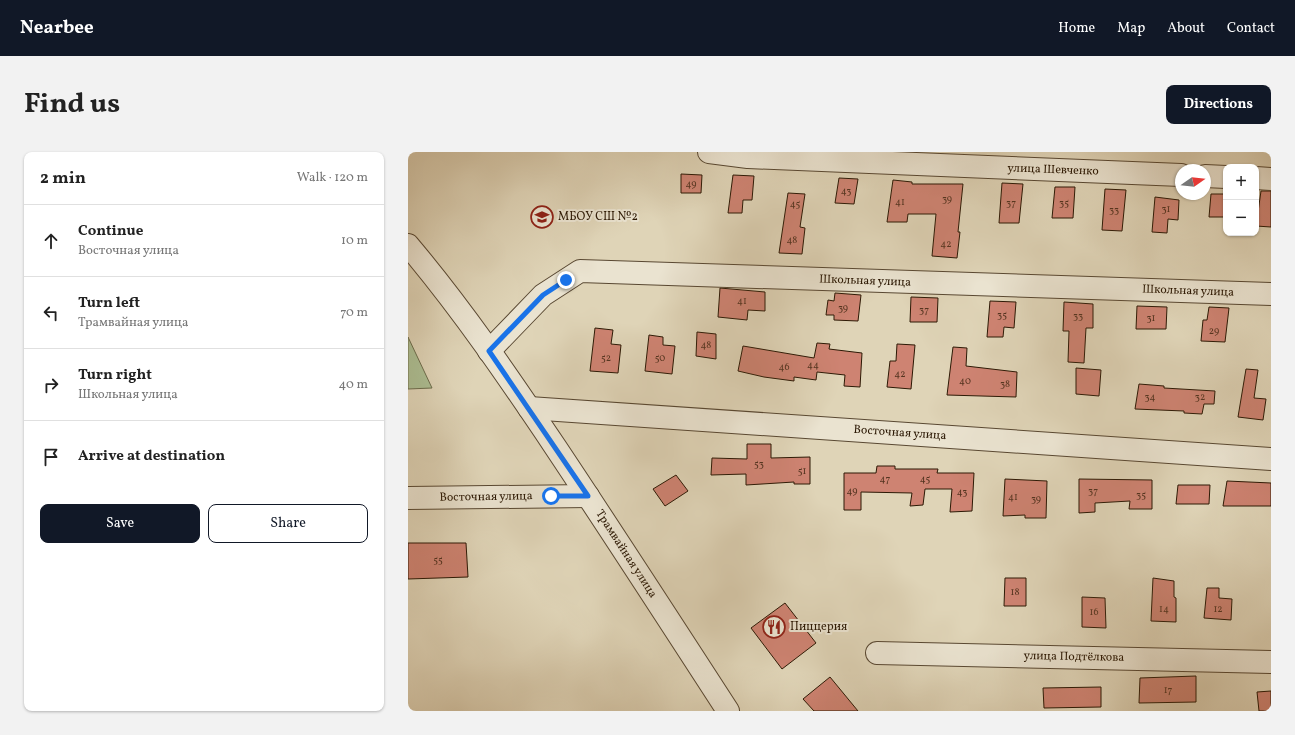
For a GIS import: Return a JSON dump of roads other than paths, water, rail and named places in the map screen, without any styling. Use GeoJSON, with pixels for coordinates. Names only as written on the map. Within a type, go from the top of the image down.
{"type":"FeatureCollection","features":[{"type":"Feature","properties":{"kind":"street","name":"улица Шевченко"},"geometry":{"type":"LineString","coordinates":[[709,152],[748,157],[1175,175]]}},
{"type":"Feature","properties":{"kind":"street"},"geometry":{"type":"LineString","coordinates":[[1211,176],[1223,177]]}},
{"type":"Feature","properties":{"kind":"street"},"geometry":{"type":"LineString","coordinates":[[1259,178],[1271,179]]}},
{"type":"Feature","properties":{"kind":"street","name":"Трамвайная улица"},"geometry":{"type":"LineString","coordinates":[[408,245],[457,307],[529,408],[728,711]]}},
{"type":"Feature","properties":{"kind":"street","name":"Школьная улица"},"geometry":{"type":"LineString","coordinates":[[489,351],[543,295],[580,271],[1271,294]]}},
{"type":"Feature","properties":{"kind":"street","name":"Восточная улица"},"geometry":{"type":"LineString","coordinates":[[529,408],[1271,459]]}},
{"type":"Feature","properties":{"kind":"street","name":"Восточная улица"},"geometry":{"type":"LineString","coordinates":[[408,498],[588,496]]}},
{"type":"Feature","properties":{"kind":"street","name":"улица Подтёлкова"},"geometry":{"type":"LineString","coordinates":[[877,652],[1271,662]]}},
{"type":"Feature","properties":{"kind":"place","name":"МБОУ СШ №2"},"geometry":{"type":"Point","coordinates":[542,217]}},
{"type":"Feature","properties":{"kind":"place","name":"Пиццерия"},"geometry":{"type":"Point","coordinates":[774,627]}}]}
